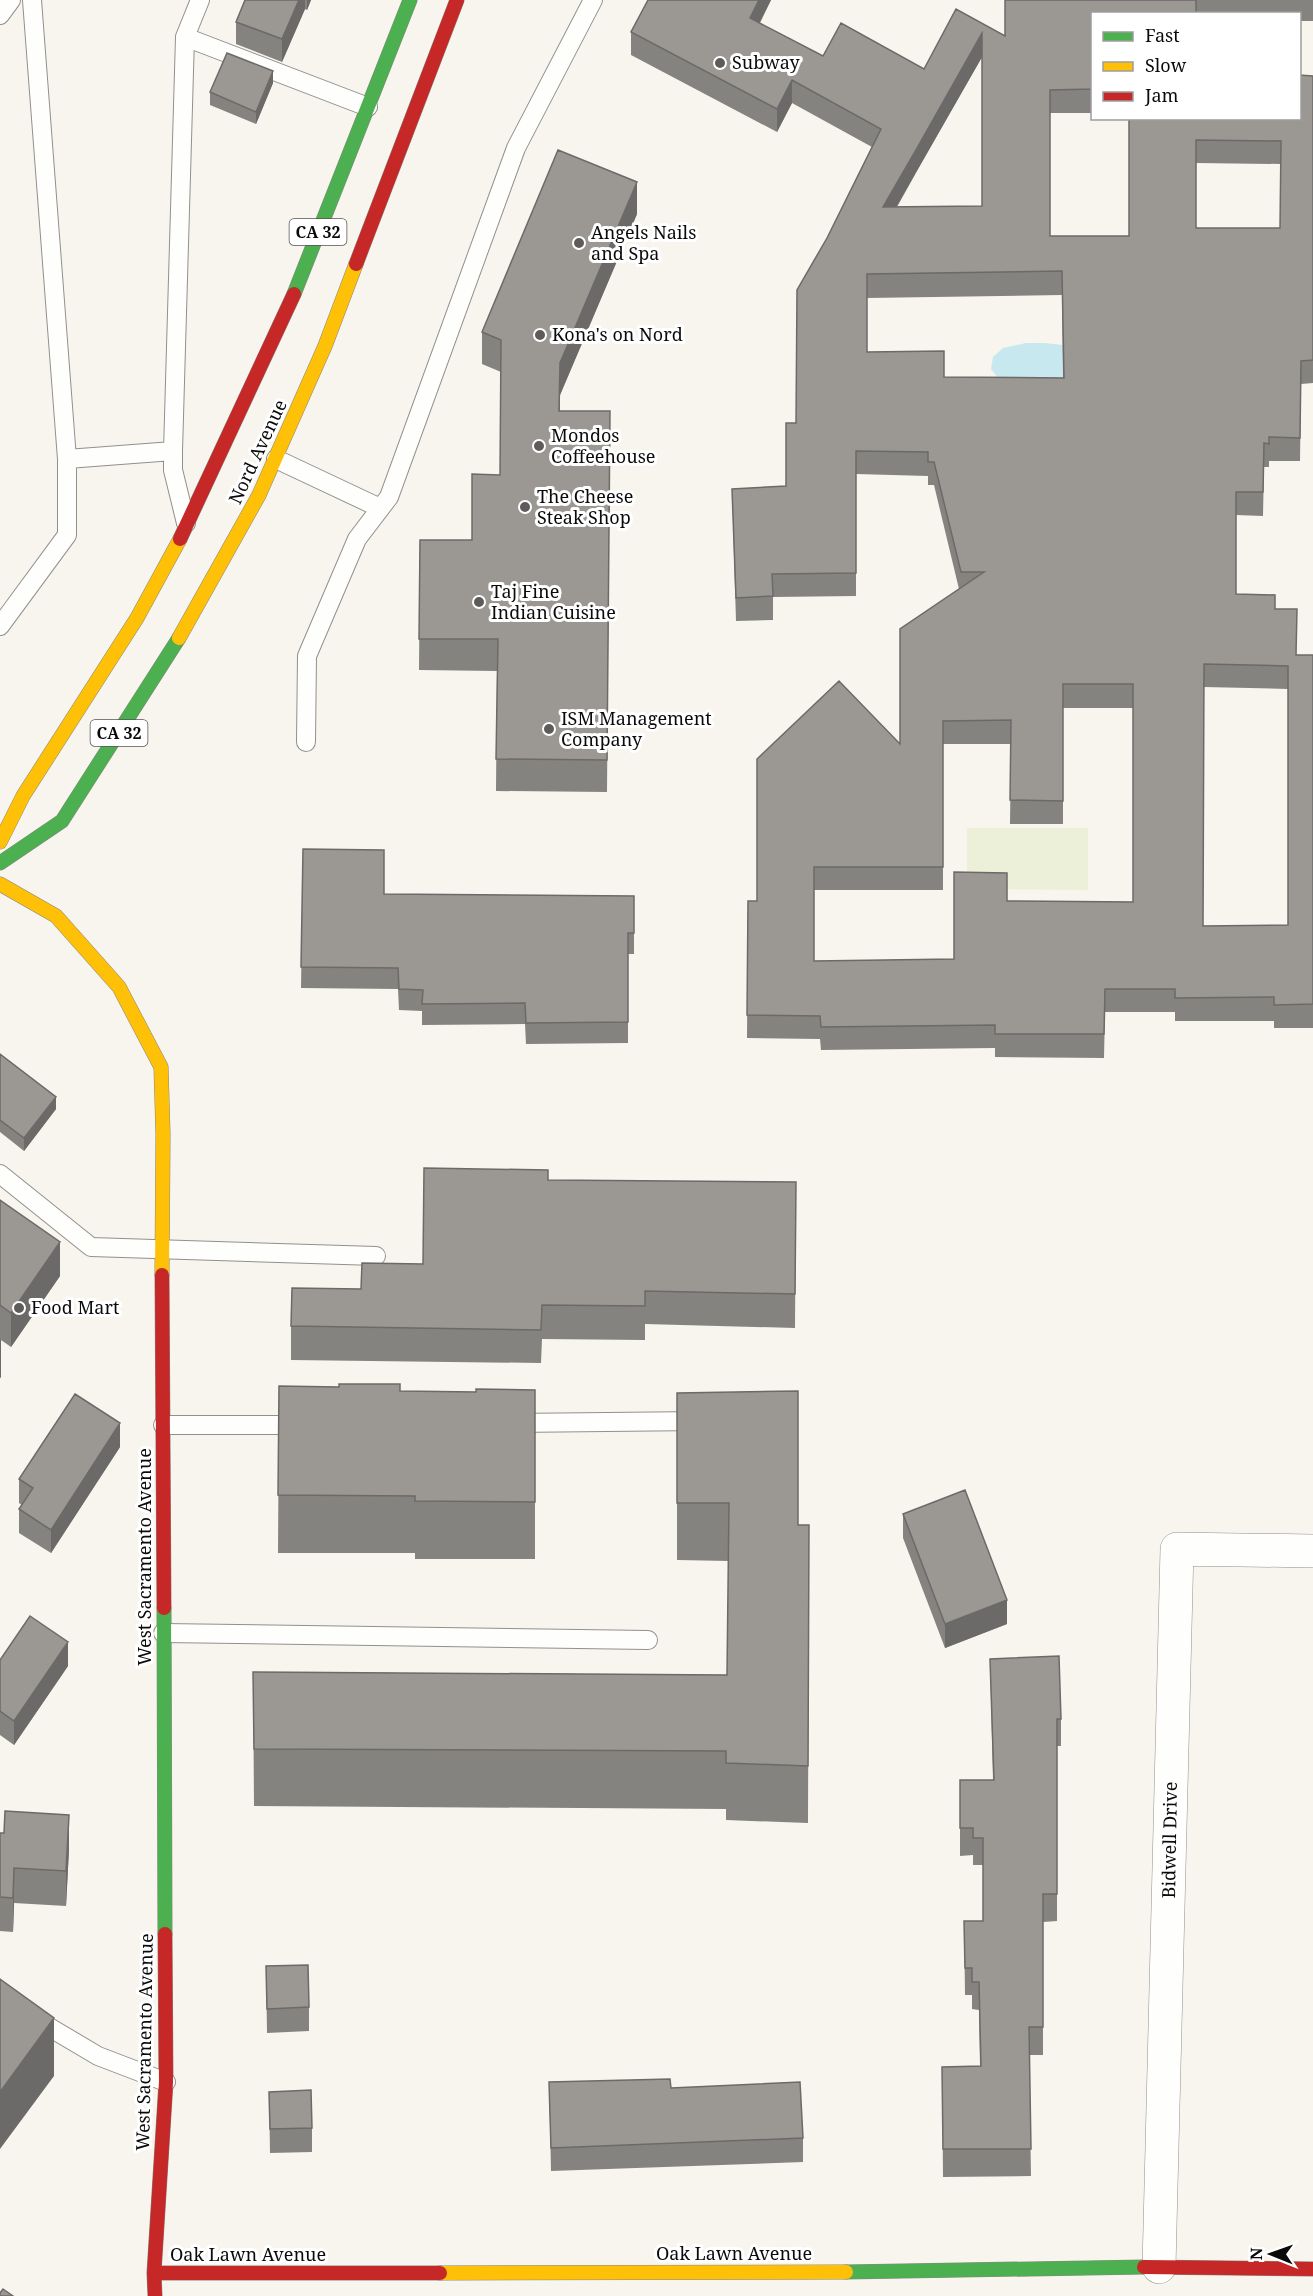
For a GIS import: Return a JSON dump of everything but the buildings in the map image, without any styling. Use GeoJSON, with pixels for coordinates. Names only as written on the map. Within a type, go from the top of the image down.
{"type":"FeatureCollection","features":[{"type":"Feature","properties":{"kind":"street","name":"Nord Avenue"},"geometry":{"type":"LineString","coordinates":[[0,842],[23,796],[137,618],[187,527],[292,299],[410,0]]}},
{"type":"Feature","properties":{"kind":"street","name":"Nord Avenue"},"geometry":{"type":"LineString","coordinates":[[0,864],[62,820],[166,661],[259,495],[325,346],[457,0]]}},
{"type":"Feature","properties":{"kind":"street","name":"West Sacramento Avenue"},"geometry":{"type":"LineString","coordinates":[[0,884],[56,915],[119,987],[161,1067],[166,2082],[154,2273],[155,2296]]}},
{"type":"Feature","properties":{"kind":"street","name":"Bidwell Drive"},"geometry":{"type":"LineString","coordinates":[[1159,2267],[1177,1550],[1313,1551]]}},
{"type":"Feature","properties":{"kind":"street","name":"Oak Lawn Avenue"},"geometry":{"type":"LineString","coordinates":[[154,2273],[895,2272],[1159,2267],[1313,2269]]}},
{"type":"Feature","properties":{"kind":"lane"},"geometry":{"type":"LineString","coordinates":[[0,15],[11,0]]}},
{"type":"Feature","properties":{"kind":"lane"},"geometry":{"type":"LineString","coordinates":[[0,626],[67,535],[67,459],[32,0]]}},
{"type":"Feature","properties":{"kind":"lane"},"geometry":{"type":"LineString","coordinates":[[187,527],[173,470],[173,451],[185,37],[200,0]]}},
{"type":"Feature","properties":{"kind":"lane"},"geometry":{"type":"LineString","coordinates":[[306,741],[307,656],[357,539],[389,496],[516,148],[593,0]]}},
{"type":"Feature","properties":{"kind":"lane"},"geometry":{"type":"LineString","coordinates":[[185,37],[368,107]]}},
{"type":"Feature","properties":{"kind":"lane"},"geometry":{"type":"LineString","coordinates":[[67,459],[173,451]]}},
{"type":"Feature","properties":{"kind":"lane"},"geometry":{"type":"LineString","coordinates":[[276,459],[380,508]]}},
{"type":"Feature","properties":{"kind":"lane"},"geometry":{"type":"LineString","coordinates":[[0,1174],[91,1248],[376,1256]]}},
{"type":"Feature","properties":{"kind":"lane"},"geometry":{"type":"LineString","coordinates":[[495,1423],[719,1420]]}},
{"type":"Feature","properties":{"kind":"lane"},"geometry":{"type":"LineString","coordinates":[[163,1425],[319,1425]]}},
{"type":"Feature","properties":{"kind":"lane"},"geometry":{"type":"LineString","coordinates":[[163,1633],[648,1640]]}},
{"type":"Feature","properties":{"kind":"lane"},"geometry":{"type":"LineString","coordinates":[[0,1998],[98,2056],[166,2082]]}},
{"type":"Feature","properties":{"kind":"green space"},"geometry":{"type":"Polygon","coordinates":[[[967,828],[1088,828],[1088,890],[967,889],[967,828]]]}},
{"type":"Feature","properties":{"kind":"water"},"geometry":{"type":"Polygon","coordinates":[[[1026,343],[1071,346],[1071,378],[1001,382],[991,369],[993,357],[1003,348],[1026,343]]]}},
{"type":"Feature","properties":{"kind":"traffic: fast"},"geometry":{"type":"LineString","coordinates":[[294,294],[410,0]]}},
{"type":"Feature","properties":{"kind":"traffic: fast"},"geometry":{"type":"LineString","coordinates":[[0,863],[62,821],[179,638]]}},
{"type":"Feature","properties":{"kind":"traffic: fast"},"geometry":{"type":"LineString","coordinates":[[164,1608],[165,1934]]}},
{"type":"Feature","properties":{"kind":"traffic: fast"},"geometry":{"type":"LineString","coordinates":[[846,2272],[1144,2267]]}},
{"type":"Feature","properties":{"kind":"traffic: slow"},"geometry":{"type":"LineString","coordinates":[[179,638],[259,495],[325,346],[356,264]]}},
{"type":"Feature","properties":{"kind":"traffic: slow"},"geometry":{"type":"LineString","coordinates":[[0,842],[23,796],[137,618],[180,539]]}},
{"type":"Feature","properties":{"kind":"traffic: slow"},"geometry":{"type":"LineString","coordinates":[[0,884],[56,916],[119,987],[161,1067],[162,1275]]}},
{"type":"Feature","properties":{"kind":"traffic: slow"},"geometry":{"type":"LineString","coordinates":[[440,2273],[846,2272]]}},
{"type":"Feature","properties":{"kind":"traffic: jam"},"geometry":{"type":"LineString","coordinates":[[356,264],[457,0]]}},
{"type":"Feature","properties":{"kind":"traffic: jam"},"geometry":{"type":"LineString","coordinates":[[180,539],[294,294]]}},
{"type":"Feature","properties":{"kind":"traffic: jam"},"geometry":{"type":"LineString","coordinates":[[162,1275],[164,1608]]}},
{"type":"Feature","properties":{"kind":"traffic: jam"},"geometry":{"type":"LineString","coordinates":[[155,2296],[154,2273],[166,2082],[165,1934]]}},
{"type":"Feature","properties":{"kind":"traffic: jam"},"geometry":{"type":"LineString","coordinates":[[1144,2267],[1313,2269]]}},
{"type":"Feature","properties":{"kind":"traffic: jam"},"geometry":{"type":"LineString","coordinates":[[154,2273],[440,2273]]}},
{"type":"Feature","properties":{"kind":"place","name":"Subway"},"geometry":{"type":"Point","coordinates":[720,63]}},
{"type":"Feature","properties":{"kind":"place","name":"Angels Nails and Spa"},"geometry":{"type":"Point","coordinates":[579,243]}},
{"type":"Feature","properties":{"kind":"place","name":"Kona's on Nord"},"geometry":{"type":"Point","coordinates":[540,335]}},
{"type":"Feature","properties":{"kind":"place","name":"Mondos Coffeehouse"},"geometry":{"type":"Point","coordinates":[539,446]}},
{"type":"Feature","properties":{"kind":"place","name":"The Cheese Steak Shop"},"geometry":{"type":"Point","coordinates":[525,507]}},
{"type":"Feature","properties":{"kind":"place","name":"Taj Fine Indian Cuisine"},"geometry":{"type":"Point","coordinates":[479,602]}},
{"type":"Feature","properties":{"kind":"place","name":"ISM Management Company"},"geometry":{"type":"Point","coordinates":[549,729]}},
{"type":"Feature","properties":{"kind":"place","name":"Food Mart"},"geometry":{"type":"Point","coordinates":[19,1308]}}]}
